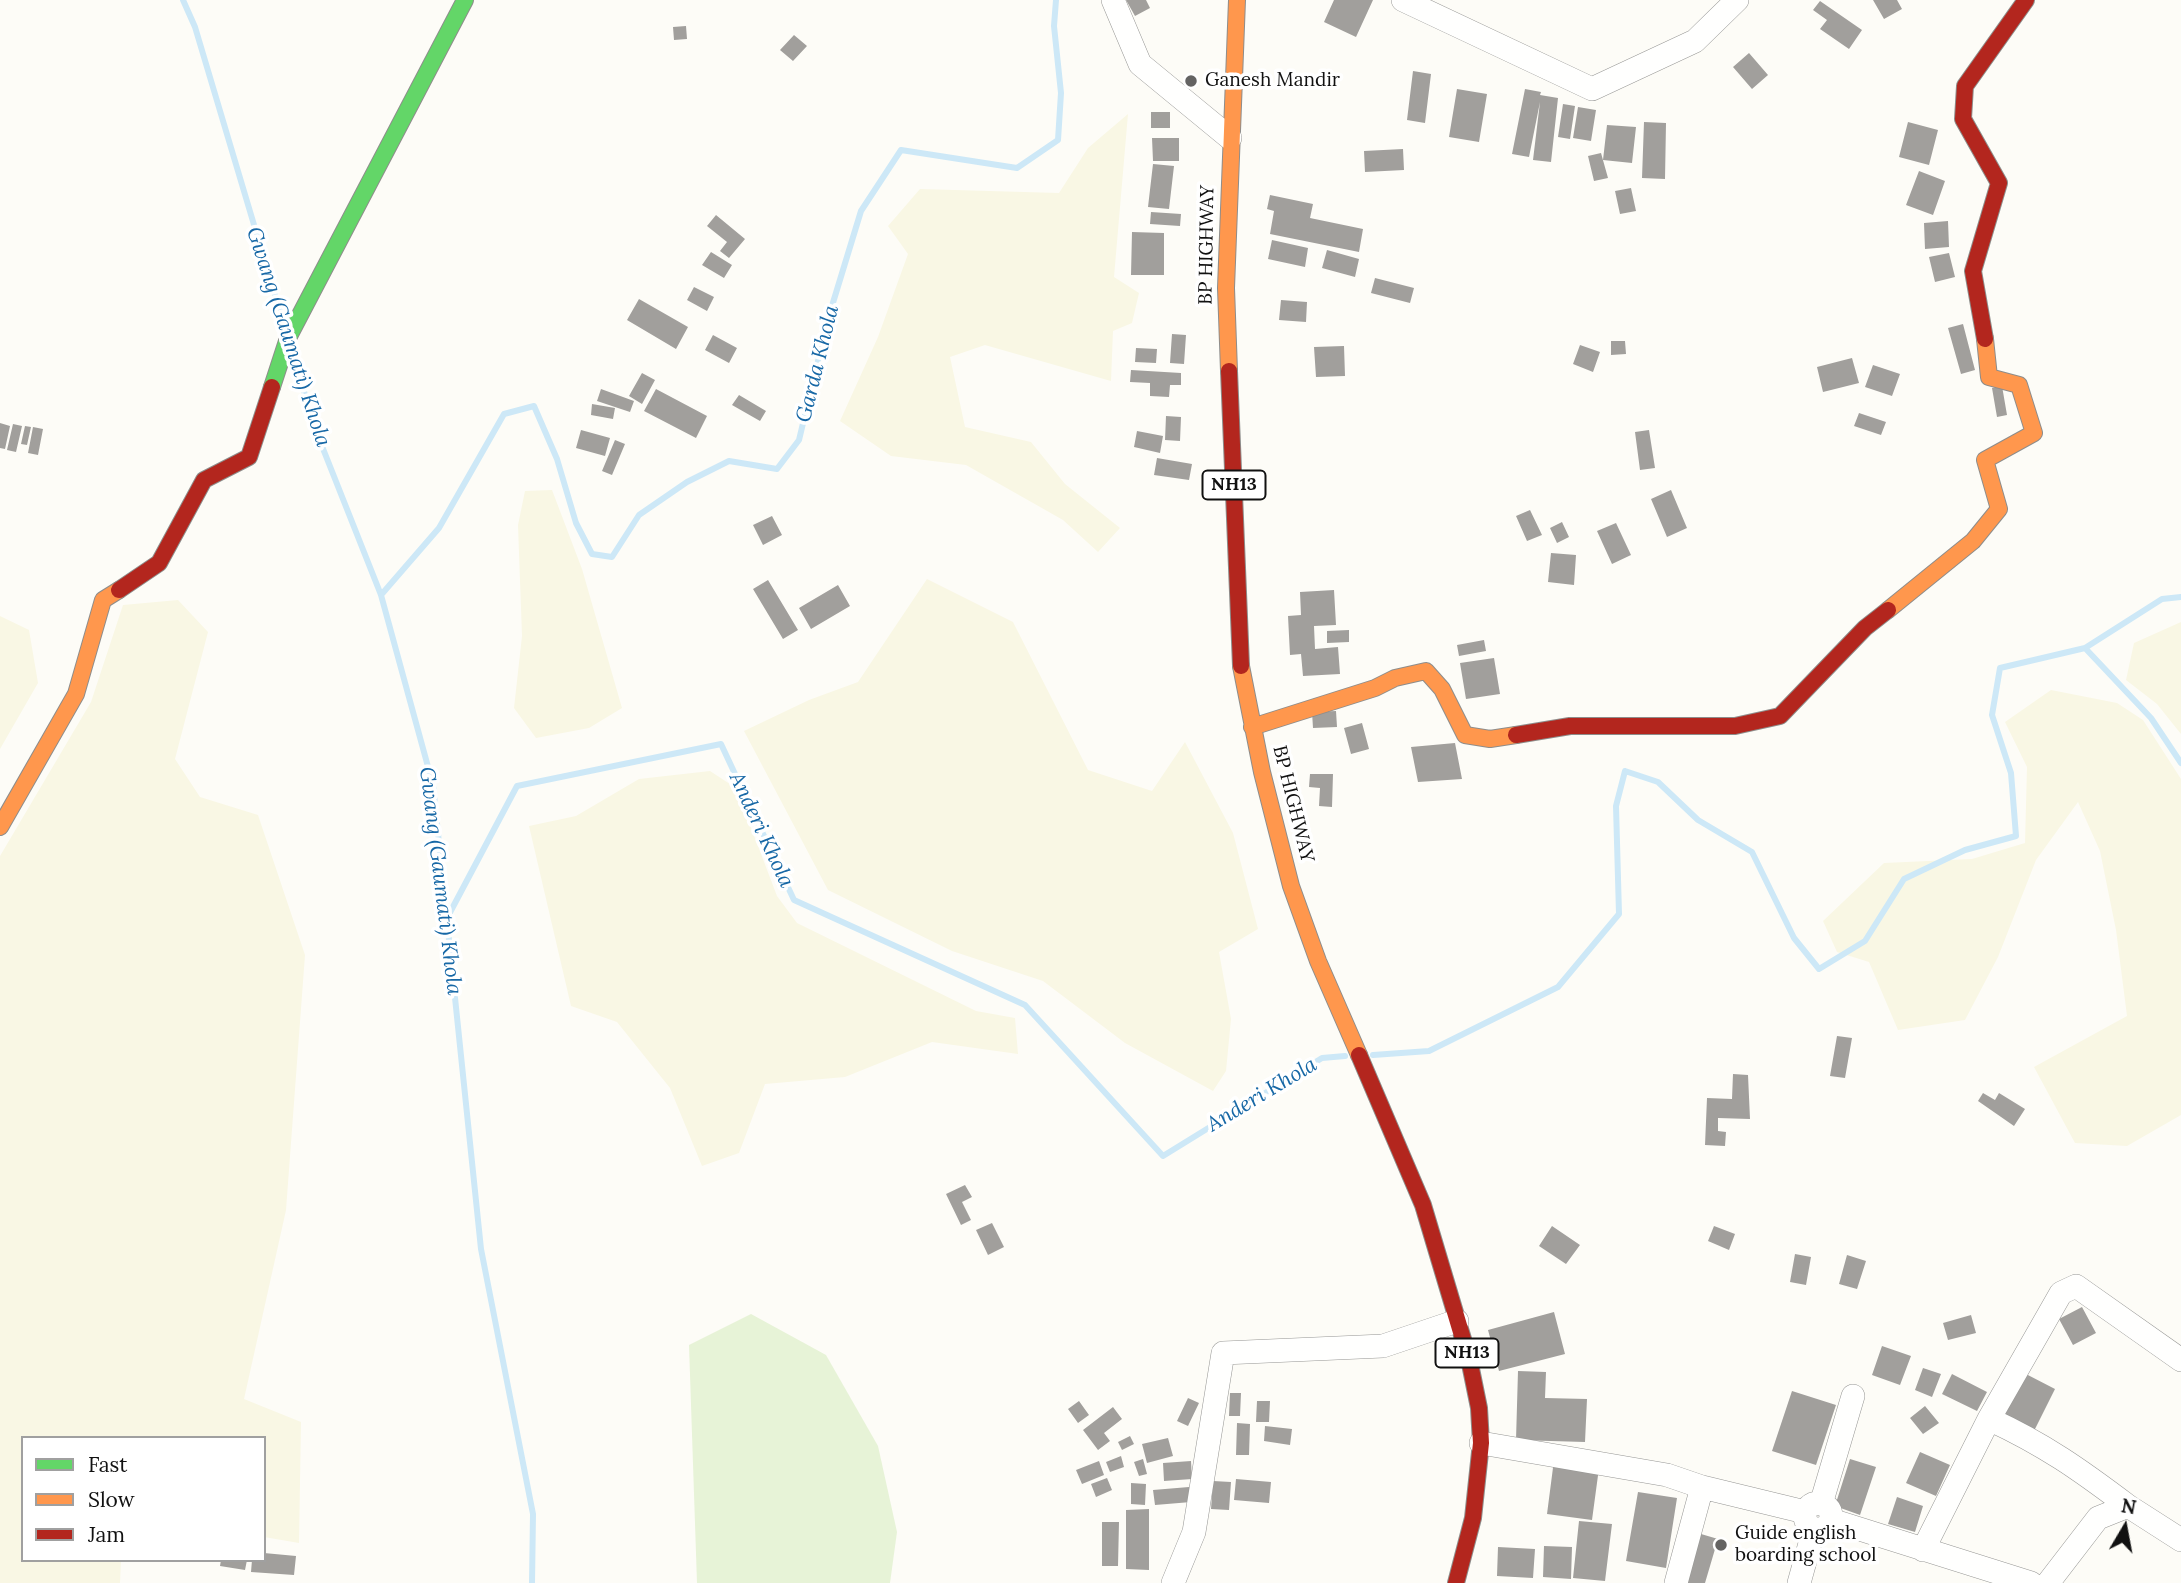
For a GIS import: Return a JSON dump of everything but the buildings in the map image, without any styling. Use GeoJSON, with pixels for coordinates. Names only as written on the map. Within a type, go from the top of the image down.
{"type":"FeatureCollection","features":[{"type":"Feature","properties":{"kind":"main road"},"geometry":{"type":"LineString","coordinates":[[0,827],[76,694],[103,600],[159,563],[204,480],[249,457],[288,338],[465,0]]}},
{"type":"Feature","properties":{"kind":"main road","name":"BP HIGHWAY"},"geometry":{"type":"LineString","coordinates":[[1237,0],[1226,288],[1241,673],[1291,886],[1318,961],[1394,1132],[1423,1205],[1479,1408],[1481,1443],[1473,1518],[1456,1583]]}},
{"type":"Feature","properties":{"kind":"main road"},"geometry":{"type":"LineString","coordinates":[[1252,727],[1375,688],[1395,678],[1426,671],[1442,690],[1465,734],[1490,739],[1570,726],[1735,726],[1780,716],[1865,628],[1973,541],[1999,509],[1985,460],[2034,433],[2020,385],[1989,377],[1988,353],[1973,271],[1999,183],[1963,119],[1965,86],[2026,0]]}},
{"type":"Feature","properties":{"kind":"street"},"geometry":{"type":"LineString","coordinates":[[1114,0],[1140,64],[1230,138]]}},
{"type":"Feature","properties":{"kind":"street"},"geometry":{"type":"LineString","coordinates":[[1403,0],[1592,89],[1695,41],[1737,0]]}},
{"type":"Feature","properties":{"kind":"street"},"geometry":{"type":"LineString","coordinates":[[1923,1550],[1989,1419],[2061,1293],[2076,1286],[2181,1360]]}},
{"type":"Feature","properties":{"kind":"street"},"geometry":{"type":"LineString","coordinates":[[1173,1583],[1194,1532],[1223,1353],[1383,1346],[1457,1321]]}},
{"type":"Feature","properties":{"kind":"street"},"geometry":{"type":"LineString","coordinates":[[1799,1583],[1853,1395]]}},
{"type":"Feature","properties":{"kind":"street"},"geometry":{"type":"LineString","coordinates":[[1989,1419],[2042,1444],[2096,1479],[2128,1506],[2181,1540]]}},
{"type":"Feature","properties":{"kind":"street"},"geometry":{"type":"LineString","coordinates":[[1481,1443],[1667,1475],[1702,1488],[1818,1516],[2031,1583]]}},
{"type":"Feature","properties":{"kind":"street"},"geometry":{"type":"LineString","coordinates":[[1676,1583],[1702,1488]]}},
{"type":"Feature","properties":{"kind":"street"},"geometry":{"type":"LineString","coordinates":[[2049,1583],[2098,1518],[2128,1506]]}},
{"type":"Feature","properties":{"kind":"shaded area"},"geometry":{"type":"Polygon","coordinates":[[[1128,114],[1114,277],[1139,293],[1132,323],[1113,331],[1111,381],[985,345],[950,357],[965,427],[1031,442],[1065,484],[1120,528],[1098,552],[1063,520],[966,465],[891,456],[840,421],[878,337],[908,254],[888,226],[920,189],[1059,193],[1088,148],[1128,114]]]}},
{"type":"Feature","properties":{"kind":"shaded area"},"geometry":{"type":"Polygon","coordinates":[[[552,490],[582,569],[622,708],[589,728],[536,738],[514,708],[522,636],[518,525],[525,491],[552,490]]]}},
{"type":"Feature","properties":{"kind":"shaded area"},"geometry":{"type":"Polygon","coordinates":[[[927,579],[1013,622],[1088,770],[1152,791],[1185,742],[1233,833],[1258,929],[1219,952],[1231,1019],[1226,1071],[1213,1091],[1125,1043],[1043,981],[952,951],[828,890],[744,731],[809,700],[858,682],[927,579]]]}},
{"type":"Feature","properties":{"kind":"shaded area"},"geometry":{"type":"Polygon","coordinates":[[[178,600],[208,632],[175,759],[200,797],[258,815],[305,955],[286,1210],[244,1399],[301,1422],[299,1543],[266,1537],[266,1436],[21,1436],[21,1562],[121,1562],[120,1583],[0,1583],[0,856],[91,702],[123,605],[178,600]]]}},
{"type":"Feature","properties":{"kind":"shaded area"},"geometry":{"type":"Polygon","coordinates":[[[0,616],[29,630],[38,683],[0,749],[0,616]]]}},
{"type":"Feature","properties":{"kind":"shaded area"},"geometry":{"type":"Polygon","coordinates":[[[2181,622],[2181,734],[2157,704],[2126,680],[2134,643],[2181,622]]]}},
{"type":"Feature","properties":{"kind":"shaded area"},"geometry":{"type":"Polygon","coordinates":[[[2051,690],[2117,703],[2143,720],[2181,779],[2181,1115],[2127,1146],[2075,1143],[2034,1067],[2127,1016],[2116,930],[2100,851],[2078,802],[2036,860],[1998,957],[1965,1020],[1898,1030],[1869,962],[1837,952],[1823,921],[1884,863],[1972,859],[2025,843],[2027,767],[2005,722],[2051,690]]]}},
{"type":"Feature","properties":{"kind":"shaded area"},"geometry":{"type":"Polygon","coordinates":[[[710,771],[736,788],[777,896],[797,923],[976,1011],[1015,1018],[1018,1054],[932,1042],[845,1077],[765,1084],[739,1153],[702,1166],[670,1088],[617,1022],[571,1006],[529,826],[576,816],[639,779],[710,771]]]}},
{"type":"Feature","properties":{"kind":"green space"},"geometry":{"type":"Polygon","coordinates":[[[751,1314],[826,1355],[878,1446],[897,1532],[890,1583],[697,1583],[689,1345],[751,1314]]]}},
{"type":"Feature","properties":{"kind":"waterway","name":"Gwang (Gaumati) Khola"},"geometry":{"type":"LineString","coordinates":[[183,0],[195,27],[283,322]]}},
{"type":"Feature","properties":{"kind":"waterway","name":"Garda Khola"},"geometry":{"type":"LineString","coordinates":[[381,595],[439,528],[504,414],[534,406],[557,459],[576,523],[592,554],[612,557],[639,515],[687,482],[729,461],[777,469],[799,440],[828,319],[861,211],[901,150],[1017,168],[1058,140],[1061,93],[1054,26],[1056,0]]}},
{"type":"Feature","properties":{"kind":"waterway","name":"Gwang (Gaumati) Khola"},"geometry":{"type":"LineString","coordinates":[[294,359],[316,431],[381,595],[433,785],[481,1249],[533,1514],[532,1583]]}},
{"type":"Feature","properties":{"kind":"waterway","name":"Anderi Khola"},"geometry":{"type":"LineString","coordinates":[[1373,1055],[1429,1051],[1558,987],[1619,914],[1616,806],[1625,771],[1658,782],[1698,820],[1752,852],[1794,938],[1819,969],[1865,941],[1904,879],[1965,850],[2016,836],[2011,773],[1992,715],[2000,668],[2085,648],[2162,599],[2181,597]]}},
{"type":"Feature","properties":{"kind":"waterway"},"geometry":{"type":"LineString","coordinates":[[2085,648],[2151,718],[2181,763]]}},
{"type":"Feature","properties":{"kind":"waterway","name":"Anderi Khola"},"geometry":{"type":"LineString","coordinates":[[446,920],[517,786],[721,744],[794,900],[1025,1005],[1163,1156],[1322,1058],[1345,1056]]}},
{"type":"Feature","properties":{"kind":"traffic: fast"},"geometry":{"type":"LineString","coordinates":[[272,387],[288,338],[465,0]]}},
{"type":"Feature","properties":{"kind":"traffic: slow"},"geometry":{"type":"LineString","coordinates":[[1229,371],[1226,288],[1237,0]]}},
{"type":"Feature","properties":{"kind":"traffic: slow"},"geometry":{"type":"LineString","coordinates":[[1888,610],[1973,541],[1999,509],[1985,460],[2034,433],[2019,385],[1989,377],[1985,339]]}},
{"type":"Feature","properties":{"kind":"traffic: slow"},"geometry":{"type":"LineString","coordinates":[[0,827],[76,694],[103,600],[119,590]]}},
{"type":"Feature","properties":{"kind":"traffic: slow"},"geometry":{"type":"LineString","coordinates":[[1241,666],[1262,772],[1291,886],[1318,961],[1359,1055]]}},
{"type":"Feature","properties":{"kind":"traffic: slow"},"geometry":{"type":"LineString","coordinates":[[1252,727],[1375,688],[1395,678],[1426,671],[1442,689],[1465,735],[1490,739],[1516,735]]}},
{"type":"Feature","properties":{"kind":"traffic: jam"},"geometry":{"type":"LineString","coordinates":[[1985,339],[1973,271],[1999,183],[1963,119],[1965,86],[2026,0]]}},
{"type":"Feature","properties":{"kind":"traffic: jam"},"geometry":{"type":"LineString","coordinates":[[1229,371],[1241,666]]}},
{"type":"Feature","properties":{"kind":"traffic: jam"},"geometry":{"type":"LineString","coordinates":[[119,590],[159,563],[204,480],[249,457],[272,387]]}},
{"type":"Feature","properties":{"kind":"traffic: jam"},"geometry":{"type":"LineString","coordinates":[[1516,735],[1570,726],[1735,726],[1780,716],[1865,628],[1888,610]]}},
{"type":"Feature","properties":{"kind":"traffic: jam"},"geometry":{"type":"LineString","coordinates":[[1359,1055],[1423,1205],[1469,1359],[1479,1408],[1481,1443],[1473,1518],[1456,1583]]}},
{"type":"Feature","properties":{"kind":"place","name":"Ganesh Mandir"},"geometry":{"type":"Point","coordinates":[1191,81]}},
{"type":"Feature","properties":{"kind":"place","name":"Guide english boarding school"},"geometry":{"type":"Point","coordinates":[1721,1545]}}]}
